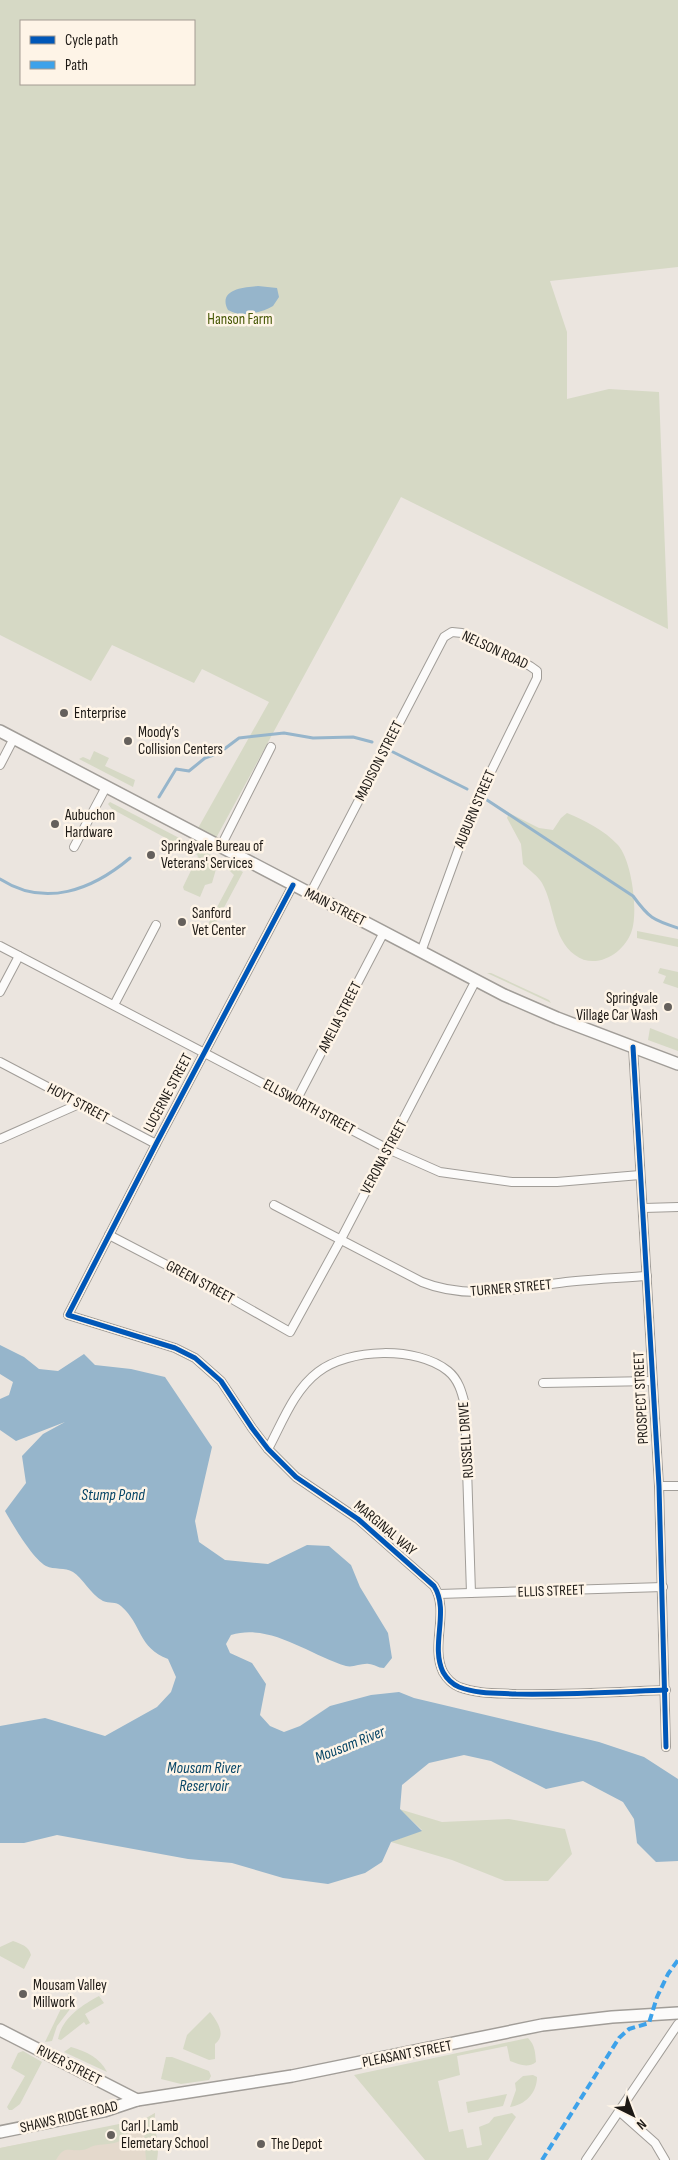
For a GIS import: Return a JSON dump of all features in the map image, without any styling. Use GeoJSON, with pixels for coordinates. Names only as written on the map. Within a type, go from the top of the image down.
{"type":"FeatureCollection","features":[{"type":"Feature","properties":{"kind":"main road","name":"MAIN STREET"},"geometry":{"type":"LineString","coordinates":[[0,731],[476,980],[550,1016],[678,1064]]}},
{"type":"Feature","properties":{"kind":"main road","name":"PLEASANT STREET"},"geometry":{"type":"LineString","coordinates":[[137,2100],[302,2075],[542,2025],[612,2017],[678,2013]]}},
{"type":"Feature","properties":{"kind":"main road","name":"RIVER STREET"},"geometry":{"type":"LineString","coordinates":[[0,2030],[137,2100]]}},
{"type":"Feature","properties":{"kind":"main road","name":"SHAWS RIDGE ROAD"},"geometry":{"type":"LineString","coordinates":[[0,2132],[104,2110],[137,2100]]}},
{"type":"Feature","properties":{"kind":"street","name":"NELSON ROAD"},"geometry":{"type":"LineString","coordinates":[[452,632],[462,633],[537,671]]}},
{"type":"Feature","properties":{"kind":"street","name":"MADISON STREET"},"geometry":{"type":"LineString","coordinates":[[310,894],[441,641],[452,632]]}},
{"type":"Feature","properties":{"kind":"street","name":"AUBURN STREET"},"geometry":{"type":"LineString","coordinates":[[421,952],[475,804],[535,681],[537,671]]}},
{"type":"Feature","properties":{"kind":"street"},"geometry":{"type":"LineString","coordinates":[[0,765],[14,738]]}},
{"type":"Feature","properties":{"kind":"street"},"geometry":{"type":"LineString","coordinates":[[221,846],[271,747]]}},
{"type":"Feature","properties":{"kind":"street"},"geometry":{"type":"LineString","coordinates":[[74,847],[106,787]]}},
{"type":"Feature","properties":{"kind":"street","name":"LUCERNE STREET"},"geometry":{"type":"LineString","coordinates":[[68,1315],[293,885]]}},
{"type":"Feature","properties":{"kind":"street"},"geometry":{"type":"LineString","coordinates":[[114,1005],[156,925]]}},
{"type":"Feature","properties":{"kind":"street","name":"AMELIA STREET"},"geometry":{"type":"LineString","coordinates":[[296,1101],[384,932]]}},
{"type":"Feature","properties":{"kind":"street","name":"ELLSWORTH STREET"},"geometry":{"type":"LineString","coordinates":[[0,946],[388,1149],[440,1172],[512,1182],[557,1182],[640,1175]]}},
{"type":"Feature","properties":{"kind":"street"},"geometry":{"type":"LineString","coordinates":[[0,992],[19,956]]}},
{"type":"Feature","properties":{"kind":"street","name":"VERONA STREET"},"geometry":{"type":"LineString","coordinates":[[290,1332],[340,1241],[476,980]]}},
{"type":"Feature","properties":{"kind":"street","name":"PROSPECT STREET"},"geometry":{"type":"LineString","coordinates":[[633,1047],[659,1486],[666,1690],[666,1747]]}},
{"type":"Feature","properties":{"kind":"street","name":"HOYT STREET"},"geometry":{"type":"LineString","coordinates":[[0,1062],[156,1144]]}},
{"type":"Feature","properties":{"kind":"street"},"geometry":{"type":"LineString","coordinates":[[0,1139],[79,1104]]}},
{"type":"Feature","properties":{"kind":"street","name":"TURNER STREET"},"geometry":{"type":"LineString","coordinates":[[274,1205],[340,1241],[438,1289],[477,1293],[568,1282],[647,1276]]}},
{"type":"Feature","properties":{"kind":"street"},"geometry":{"type":"LineString","coordinates":[[644,1208],[678,1207]]}},
{"type":"Feature","properties":{"kind":"street","name":"GREEN STREET"},"geometry":{"type":"LineString","coordinates":[[109,1235],[232,1298],[290,1332]]}},
{"type":"Feature","properties":{"kind":"street","name":"MARGINAL WAY"},"geometry":{"type":"LineString","coordinates":[[68,1315],[175,1348],[194,1358],[221,1381],[268,1449],[296,1477],[368,1527],[434,1586],[439,1594]]}},
{"type":"Feature","properties":{"kind":"street","name":"RUSSELL DRIVE"},"geometry":{"type":"LineString","coordinates":[[268,1449],[294,1400],[306,1382],[335,1362],[365,1355],[413,1355],[432,1362],[449,1372],[459,1386],[465,1405],[471,1593]]}},
{"type":"Feature","properties":{"kind":"street"},"geometry":{"type":"LineString","coordinates":[[543,1383],[652,1381]]}},
{"type":"Feature","properties":{"kind":"street"},"geometry":{"type":"LineString","coordinates":[[659,1486],[678,1486]]}},
{"type":"Feature","properties":{"kind":"street","name":"ELLIS STREET"},"geometry":{"type":"LineString","coordinates":[[439,1594],[662,1587]]}},
{"type":"Feature","properties":{"kind":"street"},"geometry":{"type":"LineString","coordinates":[[439,1594],[441,1607],[440,1662],[447,1678],[460,1688],[489,1693],[549,1695],[666,1690]]}},
{"type":"Feature","properties":{"kind":"street"},"geometry":{"type":"LineString","coordinates":[[586,2160],[678,2024]]}},
{"type":"Feature","properties":{"kind":"street"},"geometry":{"type":"LineString","coordinates":[[619,2111],[655,2143],[665,2160]]}},
{"type":"Feature","properties":{"kind":"shaded area","name":"Carl J. Lamb Elemetary School"},"geometry":{"type":"Polygon","coordinates":[[[155,2113],[154,2126],[160,2150],[158,2150],[157,2160],[0,2160],[0,2148],[143,2120],[155,2113]]]}},
{"type":"Feature","properties":{"kind":"green space","name":"Hanson Farm"},"geometry":{"type":"Polygon","coordinates":[[[0,0],[678,0],[678,267],[550,281],[567,332],[567,399],[609,389],[659,392],[668,629],[401,497],[215,840],[197,830],[269,702],[202,669],[194,683],[112,645],[91,681],[0,635],[0,0]]]}},
{"type":"Feature","properties":{"kind":"green space"},"geometry":{"type":"Polygon","coordinates":[[[94,751],[109,758],[105,766],[135,780],[133,787],[79,759],[83,757],[90,760],[94,751]]]}},
{"type":"Feature","properties":{"kind":"green space"},"geometry":{"type":"Polygon","coordinates":[[[110,802],[185,841],[186,849],[112,809],[108,804],[110,802]]]}},
{"type":"Feature","properties":{"kind":"green space"},"geometry":{"type":"Polygon","coordinates":[[[509,813],[539,828],[553,830],[567,813],[594,826],[618,845],[623,852],[630,874],[634,899],[634,922],[628,938],[616,952],[609,957],[592,961],[575,955],[568,948],[558,931],[542,883],[523,864],[521,844],[507,818],[509,813]]]}},
{"type":"Feature","properties":{"kind":"green space"},"geometry":{"type":"Polygon","coordinates":[[[201,850],[219,859],[212,883],[205,885],[200,897],[184,890],[183,887],[198,856],[196,854],[201,850]]]}},
{"type":"Feature","properties":{"kind":"green space"},"geometry":{"type":"Polygon","coordinates":[[[230,865],[243,872],[211,932],[205,930],[234,875],[229,870],[230,865]]]}},
{"type":"Feature","properties":{"kind":"green space"},"geometry":{"type":"Polygon","coordinates":[[[637,931],[678,939],[678,947],[637,938],[637,931]]]}},
{"type":"Feature","properties":{"kind":"green space"},"geometry":{"type":"Polygon","coordinates":[[[660,968],[678,972],[678,988],[663,983],[666,976],[658,973],[660,968]]]}},
{"type":"Feature","properties":{"kind":"green space"},"geometry":{"type":"Polygon","coordinates":[[[487,973],[491,973],[549,1000],[551,1003],[487,973]]]}},
{"type":"Feature","properties":{"kind":"green space"},"geometry":{"type":"Polygon","coordinates":[[[650,1028],[678,1039],[678,1051],[648,1040],[650,1028]]]}},
{"type":"Feature","properties":{"kind":"green space"},"geometry":{"type":"Polygon","coordinates":[[[399,1809],[442,1822],[509,1819],[565,1829],[572,1854],[548,1881],[505,1881],[452,1860],[391,1842],[422,1830],[399,1809]]]}},
{"type":"Feature","properties":{"kind":"green space"},"geometry":{"type":"Polygon","coordinates":[[[13,1941],[24,1946],[30,1952],[31,1955],[24,1969],[0,1956],[0,1947],[13,1941]]]}},
{"type":"Feature","properties":{"kind":"green space"},"geometry":{"type":"Polygon","coordinates":[[[69,1992],[74,2004],[57,2026],[52,2041],[45,2042],[69,1992]]]}},
{"type":"Feature","properties":{"kind":"green space"},"geometry":{"type":"Polygon","coordinates":[[[99,1996],[104,2003],[85,2014],[90,2023],[86,2025],[84,2022],[61,2040],[58,2039],[60,2031],[68,2019],[80,2008],[99,1996]]]}},
{"type":"Feature","properties":{"kind":"green space"},"geometry":{"type":"Polygon","coordinates":[[[210,2012],[221,2032],[219,2040],[215,2044],[215,2059],[209,2060],[183,2049],[187,2035],[210,2012]]]}},
{"type":"Feature","properties":{"kind":"green space"},"geometry":{"type":"Polygon","coordinates":[[[528,2038],[535,2052],[536,2062],[533,2064],[523,2065],[510,2061],[507,2046],[457,2056],[460,2075],[438,2081],[449,2132],[463,2129],[467,2148],[482,2145],[479,2127],[489,2123],[494,2117],[512,2113],[516,2117],[488,2160],[425,2160],[354,2075],[528,2038]]]}},
{"type":"Feature","properties":{"kind":"green space"},"geometry":{"type":"Polygon","coordinates":[[[71,2047],[92,2056],[101,2063],[107,2072],[64,2052],[71,2047]]]}},
{"type":"Feature","properties":{"kind":"green space"},"geometry":{"type":"Polygon","coordinates":[[[23,2051],[42,2062],[20,2104],[9,2110],[7,2107],[25,2076],[11,2068],[18,2053],[23,2051]]]}},
{"type":"Feature","properties":{"kind":"green space"},"geometry":{"type":"Polygon","coordinates":[[[166,2057],[172,2057],[209,2071],[211,2076],[209,2080],[181,2084],[161,2079],[166,2057]]]}},
{"type":"Feature","properties":{"kind":"green space"},"geometry":{"type":"Polygon","coordinates":[[[533,2075],[537,2077],[532,2093],[521,2104],[510,2107],[516,2090],[515,2083],[523,2076],[533,2075]]]}},
{"type":"Feature","properties":{"kind":"green space"},"geometry":{"type":"Polygon","coordinates":[[[507,2094],[503,2106],[468,2113],[466,2102],[507,2094]]]}},
{"type":"Feature","properties":{"kind":"green space"},"geometry":{"type":"Polygon","coordinates":[[[155,2113],[154,2126],[160,2150],[158,2150],[157,2160],[146,2160],[143,2120],[155,2113]]]}},
{"type":"Feature","properties":{"kind":"green space"},"geometry":{"type":"Polygon","coordinates":[[[124,2123],[128,2132],[118,2142],[93,2146],[83,2150],[64,2150],[56,2160],[0,2160],[0,2148],[124,2123]]]}},
{"type":"Feature","properties":{"kind":"water"},"geometry":{"type":"Polygon","coordinates":[[[258,286],[277,288],[279,297],[273,306],[251,314],[239,314],[228,310],[226,298],[229,293],[240,288],[258,286]]]}},
{"type":"Feature","properties":{"kind":"water"},"geometry":{"type":"Polygon","coordinates":[[[0,1345],[24,1357],[39,1369],[58,1371],[84,1354],[95,1365],[131,1369],[165,1377],[212,1447],[195,1521],[199,1542],[225,1560],[268,1564],[307,1545],[329,1546],[351,1565],[360,1587],[388,1633],[392,1658],[384,1668],[369,1664],[346,1666],[290,1642],[261,1633],[246,1632],[231,1635],[226,1644],[230,1653],[252,1663],[266,1684],[260,1715],[270,1726],[284,1732],[300,1726],[330,1706],[371,1695],[399,1692],[414,1698],[599,1742],[644,1757],[678,1779],[678,1861],[656,1862],[637,1843],[634,1819],[623,1802],[583,1781],[546,1789],[491,1761],[464,1755],[429,1763],[402,1785],[400,1809],[422,1831],[391,1842],[382,1862],[365,1873],[328,1884],[283,1878],[232,1863],[188,1859],[57,1835],[24,1843],[0,1843],[0,1726],[45,1718],[105,1736],[157,1707],[171,1692],[176,1677],[168,1659],[151,1649],[133,1620],[121,1606],[98,1598],[73,1572],[49,1567],[41,1562],[23,1541],[5,1511],[26,1483],[22,1456],[43,1434],[65,1422],[16,1441],[0,1430],[0,1399],[9,1395],[13,1382],[0,1374],[0,1345]]]}},
{"type":"Feature","properties":{"kind":"waterway"},"geometry":{"type":"LineString","coordinates":[[159,797],[176,769],[189,771],[205,758],[219,753],[239,738],[284,733],[313,738],[353,737],[372,742]]}},
{"type":"Feature","properties":{"kind":"waterway"},"geometry":{"type":"LineString","coordinates":[[393,752],[467,789]]}},
{"type":"Feature","properties":{"kind":"waterway"},"geometry":{"type":"LineString","coordinates":[[487,800],[633,896],[652,917],[678,928]]}},
{"type":"Feature","properties":{"kind":"waterway"},"geometry":{"type":"LineString","coordinates":[[0,879],[17,888],[51,894],[68,891],[100,879],[130,858]]}},
{"type":"Feature","properties":{"kind":"marked path"},"geometry":{"type":"LineString","coordinates":[[542,2160],[619,2038],[629,2029],[649,2023],[657,1997],[668,1974],[678,1960]]}},
{"type":"Feature","properties":{"kind":"cycle path"},"geometry":{"type":"LineString","coordinates":[[293,885],[68,1315],[175,1348],[195,1358],[221,1381],[268,1449],[296,1477],[358,1519],[434,1586],[440,1606],[438,1651],[440,1662],[443,1672],[454,1684],[473,1691],[516,1694],[666,1690]]}},
{"type":"Feature","properties":{"kind":"cycle path"},"geometry":{"type":"LineString","coordinates":[[633,1047],[659,1486],[666,1747]]}},
{"type":"Feature","properties":{"kind":"place","name":"Enterprise"},"geometry":{"type":"Point","coordinates":[64,713]}},
{"type":"Feature","properties":{"kind":"place","name":"Moody’s Collision Centers"},"geometry":{"type":"Point","coordinates":[128,741]}},
{"type":"Feature","properties":{"kind":"place","name":"Aubuchon Hardware"},"geometry":{"type":"Point","coordinates":[55,824]}},
{"type":"Feature","properties":{"kind":"place","name":"Springvale Bureau of Veterans' Services"},"geometry":{"type":"Point","coordinates":[151,855]}},
{"type":"Feature","properties":{"kind":"place","name":"Sanford Vet Center"},"geometry":{"type":"Point","coordinates":[182,922]}},
{"type":"Feature","properties":{"kind":"place","name":"Springvale Village Car Wash"},"geometry":{"type":"Point","coordinates":[668,1007]}},
{"type":"Feature","properties":{"kind":"place","name":"Mousam Valley Millwork"},"geometry":{"type":"Point","coordinates":[23,1994]}},
{"type":"Feature","properties":{"kind":"place","name":"Carl J. Lamb Elemetary School"},"geometry":{"type":"Point","coordinates":[111,2135]}},
{"type":"Feature","properties":{"kind":"place","name":"The Depot"},"geometry":{"type":"Point","coordinates":[261,2144]}},
{"type":"Feature","properties":{"kind":"water label","name":"Stump Pond"},"geometry":{"type":"Point","coordinates":[113,1495]}},
{"type":"Feature","properties":{"kind":"water label","name":"Mousam River"},"geometry":{"type":"Point","coordinates":[350,1745]}},
{"type":"Feature","properties":{"kind":"water label","name":"Mousam River Reservoir"},"geometry":{"type":"Point","coordinates":[204,1777]}}]}
